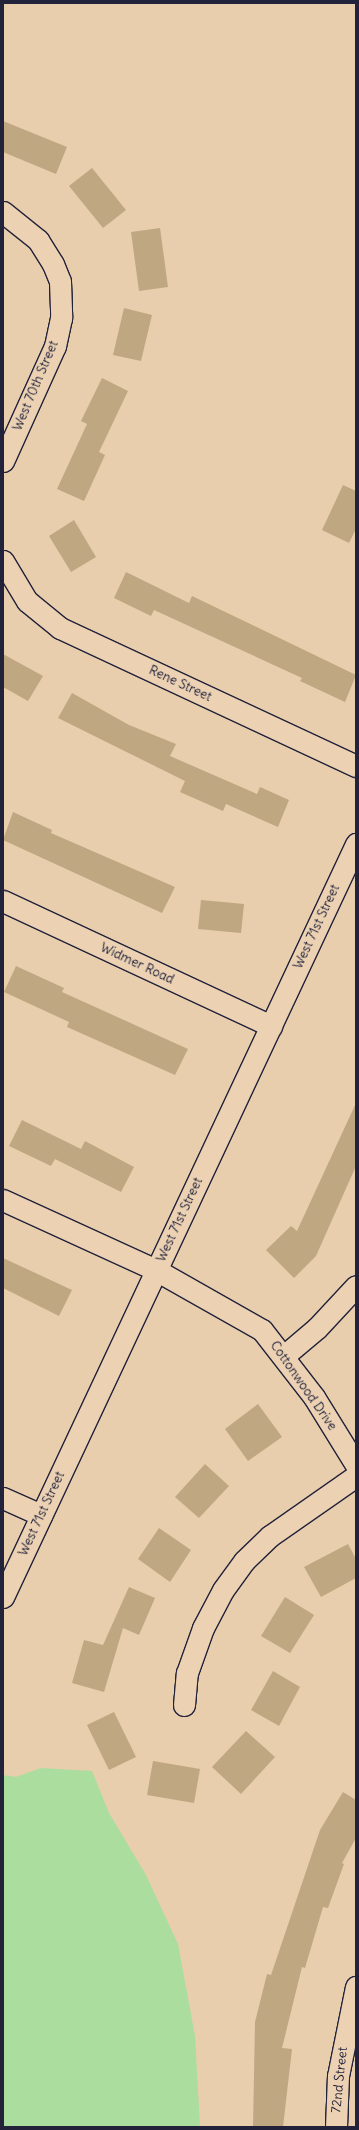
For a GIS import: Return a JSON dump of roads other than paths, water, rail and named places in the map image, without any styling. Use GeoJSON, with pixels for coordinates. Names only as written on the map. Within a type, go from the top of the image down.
{"type":"FeatureCollection","features":[{"type":"Feature","properties":{"kind":"street","name":"West 70th Street"},"geometry":{"type":"LineString","coordinates":[[3,212],[22,224],[38,240],[53,264],[60,281],[61,318],[54,346],[3,461]]}},
{"type":"Feature","properties":{"kind":"street","name":"Rene Street"},"geometry":{"type":"LineString","coordinates":[[3,561],[16,585],[27,601],[60,628],[356,766]]}},
{"type":"Feature","properties":{"kind":"street","name":"West 71st Street"},"geometry":{"type":"LineString","coordinates":[[3,1597],[356,844]]}},
{"type":"Feature","properties":{"kind":"street","name":"Widmer Road"},"geometry":{"type":"LineString","coordinates":[[3,901],[271,1026]]}},
{"type":"Feature","properties":{"kind":"street","name":"Cottonwood Drive"},"geometry":{"type":"LineString","coordinates":[[3,1200],[156,1270],[262,1330],[285,1355],[356,1465]]}},
{"type":"Feature","properties":{"kind":"street"},"geometry":{"type":"LineString","coordinates":[[285,1355],[317,1328],[356,1286]]}},
{"type":"Feature","properties":{"kind":"street"},"geometry":{"type":"LineString","coordinates":[[184,1705],[187,1673],[203,1628],[223,1590],[244,1560],[270,1536],[356,1476]]}},
{"type":"Feature","properties":{"kind":"street"},"geometry":{"type":"LineString","coordinates":[[3,1498],[41,1515]]}},
{"type":"Feature","properties":{"kind":"street","name":"72nd Street"},"geometry":{"type":"LineString","coordinates":[[336,2127],[338,2076],[356,1987]]}}]}
